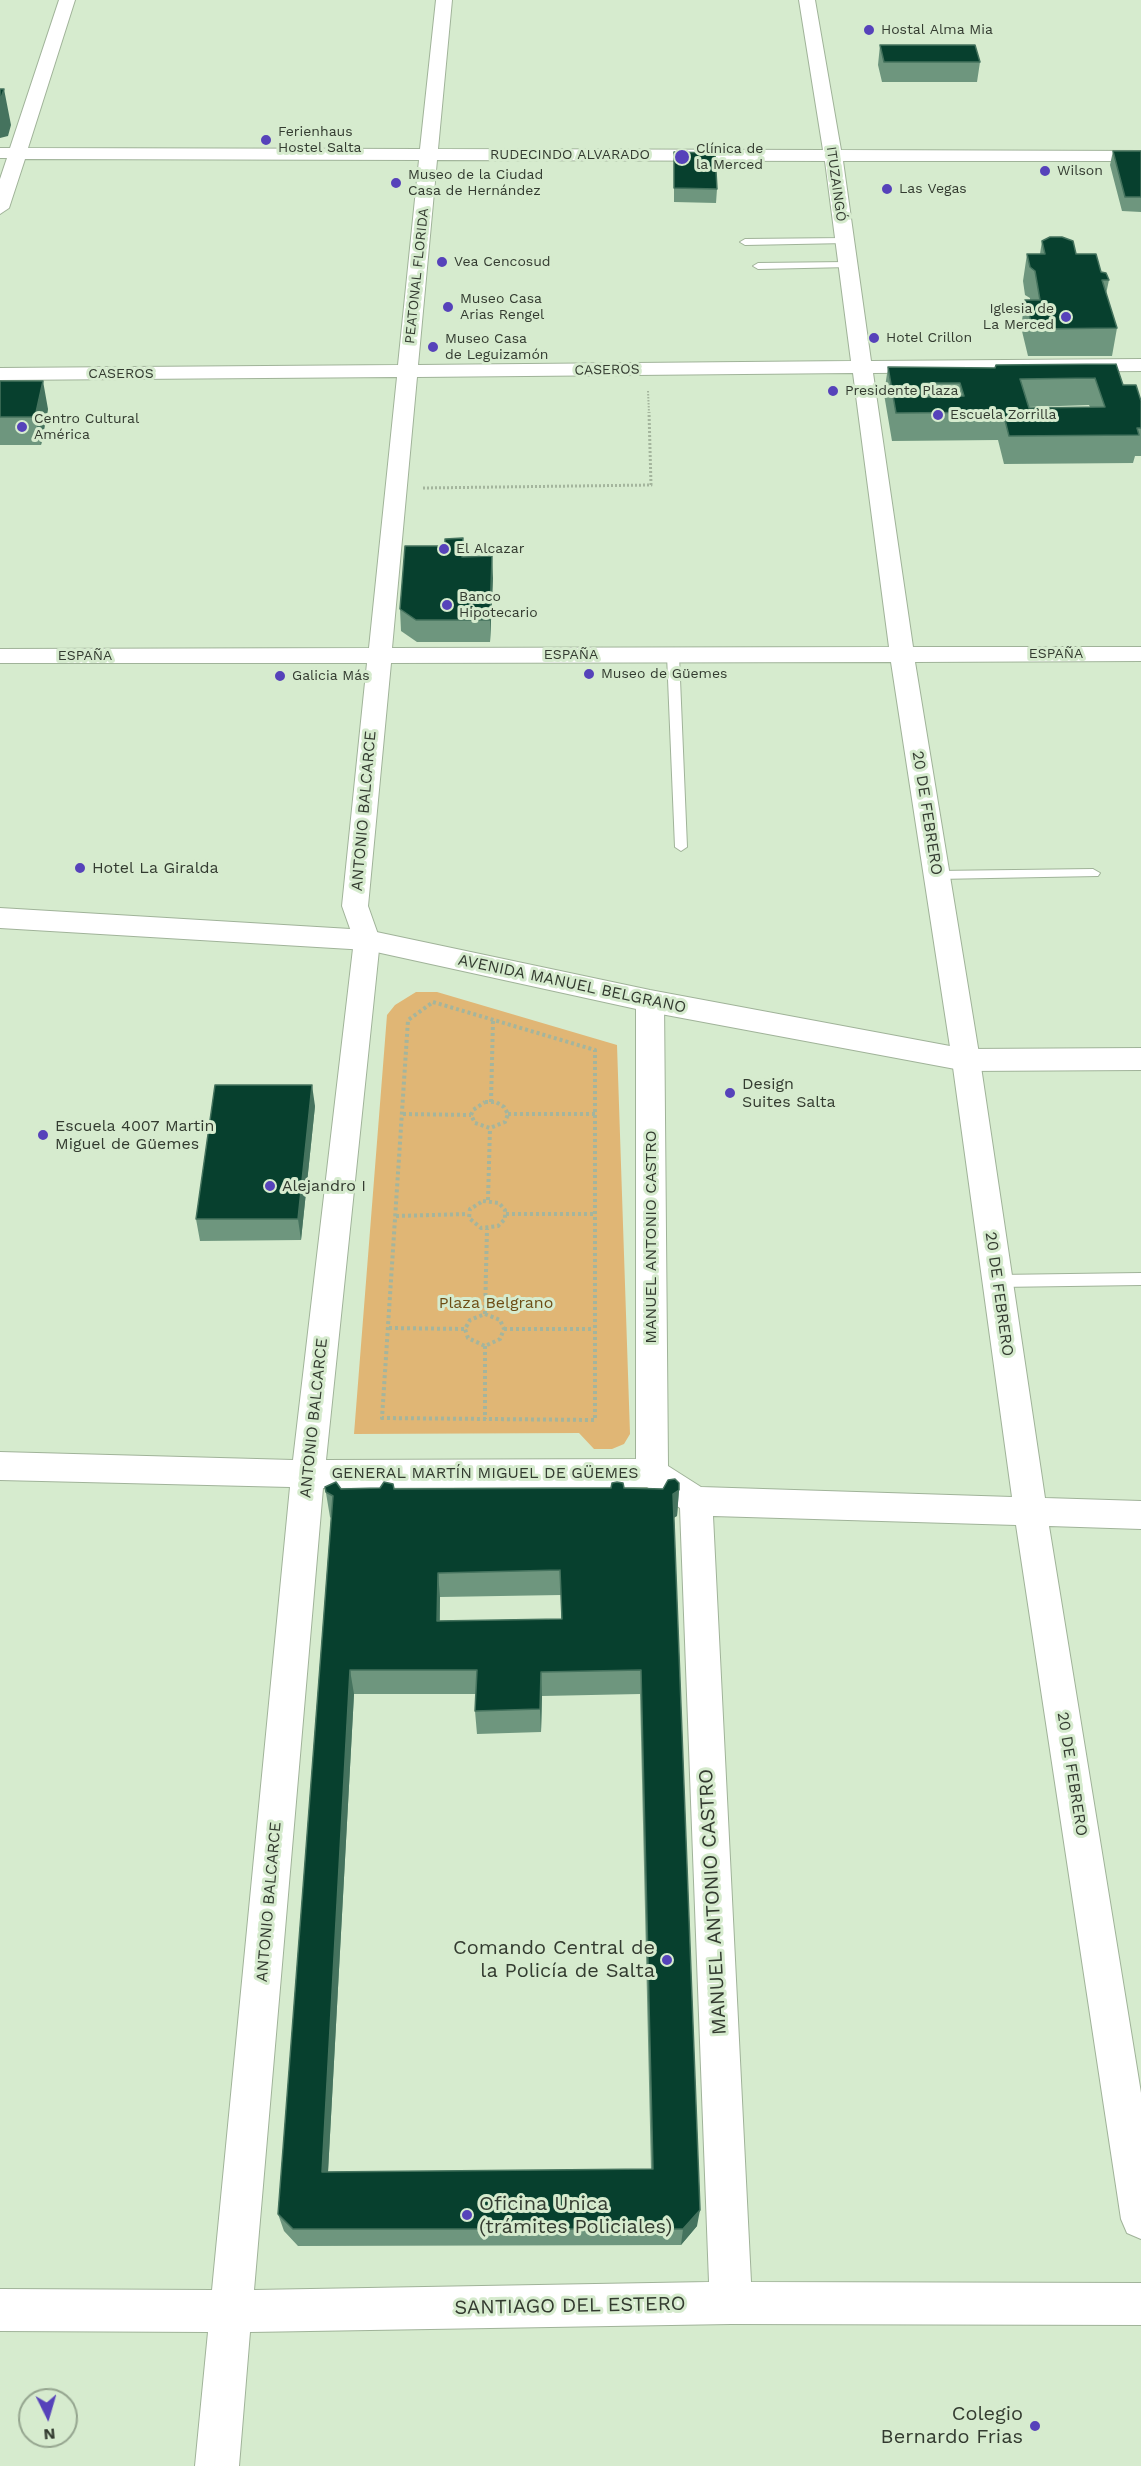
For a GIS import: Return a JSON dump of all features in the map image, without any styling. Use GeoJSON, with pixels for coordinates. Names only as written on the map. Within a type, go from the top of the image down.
{"type":"FeatureCollection","features":[{"type":"Feature","properties":{"kind":"main road","name":"AVENIDA MANUEL BELGRANO"},"geometry":{"type":"LineString","coordinates":[[0,918],[367,940],[650,1001],[966,1060],[1141,1059]]}},
{"type":"Feature","properties":{"kind":"street"},"geometry":{"type":"LineString","coordinates":[[0,208],[67,0]]}},
{"type":"Feature","properties":{"kind":"street","name":"PEATONAL FLORIDA"},"geometry":{"type":"LineString","coordinates":[[407,372],[444,0]]}},
{"type":"Feature","properties":{"kind":"street","name":"ITUZAINGÓ"},"geometry":{"type":"LineString","coordinates":[[807,0],[833,156],[861,368]]}},
{"type":"Feature","properties":{"kind":"street","name":"RUDECINDO ALVARADO"},"geometry":{"type":"LineString","coordinates":[[0,153],[1141,156]]}},
{"type":"Feature","properties":{"kind":"street","name":"CASEROS"},"geometry":{"type":"LineString","coordinates":[[0,374],[1141,365]]}},
{"type":"Feature","properties":{"kind":"street","name":"20 DE FEBRERO"},"geometry":{"type":"LineString","coordinates":[[861,368],[902,656],[966,1060],[1030,1510],[1141,2219]]}},
{"type":"Feature","properties":{"kind":"street","name":"ANTONIO BALCARCE"},"geometry":{"type":"LineString","coordinates":[[217,2466],[308,1474],[367,940],[355,906],[407,372]]}},
{"type":"Feature","properties":{"kind":"street","name":"ESPAÑA"},"geometry":{"type":"LineString","coordinates":[[0,656],[1141,654]]}},
{"type":"Feature","properties":{"kind":"street","name":"MANUEL ANTONIO CASTRO"},"geometry":{"type":"LineString","coordinates":[[650,1001],[652,1473]]}},
{"type":"Feature","properties":{"kind":"street","name":"GENERAL MARTÍN MIGUEL DE GÜEMES"},"geometry":{"type":"LineString","coordinates":[[0,1466],[308,1474],[652,1473],[696,1501]]}},
{"type":"Feature","properties":{"kind":"street"},"geometry":{"type":"LineString","coordinates":[[696,1501],[1141,1515]]}},
{"type":"Feature","properties":{"kind":"street","name":"MANUEL ANTONIO CASTRO"},"geometry":{"type":"LineString","coordinates":[[696,1501],[731,2304]]}},
{"type":"Feature","properties":{"kind":"street","name":"SANTIAGO DEL ESTERO"},"geometry":{"type":"LineString","coordinates":[[0,2310],[231,2312],[731,2304],[1141,2304]]}},
{"type":"Feature","properties":{"kind":"lane"},"geometry":{"type":"LineString","coordinates":[[745,242],[844,241]]}},
{"type":"Feature","properties":{"kind":"lane"},"geometry":{"type":"LineString","coordinates":[[758,266],[847,264]]}},
{"type":"Feature","properties":{"kind":"lane"},"geometry":{"type":"LineString","coordinates":[[673,655],[681,847]]}},
{"type":"Feature","properties":{"kind":"lane"},"geometry":{"type":"LineString","coordinates":[[937,875],[1093,873]]}},
{"type":"Feature","properties":{"kind":"lane"},"geometry":{"type":"LineString","coordinates":[[998,1281],[1141,1279]]}},
{"type":"Feature","properties":{"kind":"path"},"geometry":{"type":"LineString","coordinates":[[419,488],[651,485],[648,370]]}},
{"type":"Feature","properties":{"kind":"path"},"geometry":{"type":"LineString","coordinates":[[433,1002],[595,1050],[596,1214],[593,1329],[595,1420],[382,1418],[403,1114],[408,1020],[433,1002]]}},
{"type":"Feature","properties":{"kind":"path"},"geometry":{"type":"LineString","coordinates":[[490,1102],[492,1020]]}},
{"type":"Feature","properties":{"kind":"path"},"geometry":{"type":"LineString","coordinates":[[471,1115],[475,1107],[490,1102],[501,1104],[508,1114]]}},
{"type":"Feature","properties":{"kind":"path"},"geometry":{"type":"LineString","coordinates":[[403,1114],[471,1115]]}},
{"type":"Feature","properties":{"kind":"path"},"geometry":{"type":"LineString","coordinates":[[508,1114],[596,1114]]}},
{"type":"Feature","properties":{"kind":"path"},"geometry":{"type":"LineString","coordinates":[[471,1115],[479,1126],[489,1128],[500,1126],[508,1114]]}},
{"type":"Feature","properties":{"kind":"path"},"geometry":{"type":"LineString","coordinates":[[488,1200],[489,1128]]}},
{"type":"Feature","properties":{"kind":"path"},"geometry":{"type":"LineString","coordinates":[[468,1214],[477,1202],[488,1200],[499,1203],[506,1215]]}},
{"type":"Feature","properties":{"kind":"path"},"geometry":{"type":"LineString","coordinates":[[396,1216],[468,1214]]}},
{"type":"Feature","properties":{"kind":"path"},"geometry":{"type":"LineString","coordinates":[[468,1214],[475,1226],[487,1229],[502,1223],[506,1215]]}},
{"type":"Feature","properties":{"kind":"path"},"geometry":{"type":"LineString","coordinates":[[506,1215],[596,1214]]}},
{"type":"Feature","properties":{"kind":"path"},"geometry":{"type":"LineString","coordinates":[[485,1314],[487,1229]]}},
{"type":"Feature","properties":{"kind":"path"},"geometry":{"type":"LineString","coordinates":[[485,1314],[500,1320],[504,1329],[500,1339],[484,1346],[468,1338],[465,1329],[470,1320],[485,1314]]}},
{"type":"Feature","properties":{"kind":"path"},"geometry":{"type":"LineString","coordinates":[[389,1328],[465,1329]]}},
{"type":"Feature","properties":{"kind":"path"},"geometry":{"type":"LineString","coordinates":[[504,1329],[593,1329]]}},
{"type":"Feature","properties":{"kind":"path"},"geometry":{"type":"LineString","coordinates":[[484,1346],[485,1419]]}},
{"type":"Feature","properties":{"kind":"green space","name":"Plaza Belgrano"},"geometry":{"type":"Polygon","coordinates":[[[416,992],[437,992],[617,1045],[630,1434],[624,1444],[612,1449],[594,1449],[579,1433],[354,1434],[387,1015],[395,1005],[416,992]]]}},
{"type":"Feature","properties":{"kind":"building"},"geometry":{"type":"Polygon","coordinates":[[[880,45],[975,45],[980,62],[884,62],[880,45]]]}},
{"type":"Feature","properties":{"kind":"building"},"geometry":{"type":"Polygon","coordinates":[[[0,89],[4,89],[0,101],[0,89]]]}},
{"type":"Feature","properties":{"kind":"building"},"geometry":{"type":"Polygon","coordinates":[[[1113,151],[1141,151],[1141,197],[1125,197],[1113,151]]]}},
{"type":"Feature","properties":{"kind":"building"},"geometry":{"type":"Polygon","coordinates":[[[674,152],[715,153],[717,189],[674,188],[674,152]]]}},
{"type":"Feature","properties":{"kind":"building"},"geometry":{"type":"Polygon","coordinates":[[[1050,237],[1062,237],[1073,241],[1076,254],[1096,254],[1101,272],[1106,273],[1109,280],[1102,280],[1117,328],[1033,329],[1025,300],[1040,300],[1035,271],[1030,267],[1027,254],[1045,254],[1042,241],[1050,237]]]}},
{"type":"Feature","properties":{"kind":"building"},"geometry":{"type":"Polygon","coordinates":[[[1116,364],[1123,385],[1136,385],[1141,401],[1141,428],[1137,428],[1139,435],[1009,436],[1003,412],[896,413],[888,367],[995,368],[996,365],[1116,364]],[[1095,378],[1020,379],[1029,408],[1105,407],[1095,378]],[[923,383],[927,397],[964,396],[960,383],[923,383]]]}},
{"type":"Feature","properties":{"kind":"building"},"geometry":{"type":"Polygon","coordinates":[[[0,381],[43,381],[35,417],[0,417],[0,381]]]}},
{"type":"Feature","properties":{"kind":"building","name":"Banco Hipotecario"},"geometry":{"type":"Polygon","coordinates":[[[463,538],[462,557],[492,556],[490,620],[416,620],[400,609],[405,546],[445,546],[445,539],[463,538]]]}},
{"type":"Feature","properties":{"kind":"building"},"geometry":{"type":"Polygon","coordinates":[[[215,1085],[312,1085],[298,1219],[196,1219],[215,1085]]]}},
{"type":"Feature","properties":{"kind":"building","name":"Comando Central de la Policía de Salta"},"geometry":{"type":"Polygon","coordinates":[[[675,1479],[679,1483],[679,1490],[673,1494],[700,2210],[683,2229],[293,2229],[278,2214],[333,1496],[326,1492],[325,1487],[336,1482],[341,1489],[380,1488],[384,1482],[393,1484],[394,1489],[611,1488],[612,1483],[617,1482],[623,1483],[624,1488],[663,1489],[668,1480],[675,1479]],[[560,1570],[438,1573],[437,1621],[562,1619],[560,1570]],[[350,1670],[322,2172],[653,2169],[641,1670],[541,1672],[540,1709],[475,1711],[477,1670],[350,1670]]]}},
{"type":"Feature","properties":{"kind":"place","name":"Hostal Alma Mia"},"geometry":{"type":"Point","coordinates":[869,30]}},
{"type":"Feature","properties":{"kind":"place","name":"Ferienhaus Hostel Salta"},"geometry":{"type":"Point","coordinates":[266,140]}},
{"type":"Feature","properties":{"kind":"place","name":"Clínica de la Merced"},"geometry":{"type":"Point","coordinates":[682,157]}},
{"type":"Feature","properties":{"kind":"place","name":"Wilson"},"geometry":{"type":"Point","coordinates":[1045,171]}},
{"type":"Feature","properties":{"kind":"place","name":"Museo de la Ciudad Casa de Hernández"},"geometry":{"type":"Point","coordinates":[396,183]}},
{"type":"Feature","properties":{"kind":"place","name":"Las Vegas"},"geometry":{"type":"Point","coordinates":[887,189]}},
{"type":"Feature","properties":{"kind":"place","name":"Vea Cencosud"},"geometry":{"type":"Point","coordinates":[442,262]}},
{"type":"Feature","properties":{"kind":"place","name":"Museo Casa Arias Rengel"},"geometry":{"type":"Point","coordinates":[448,307]}},
{"type":"Feature","properties":{"kind":"place","name":"Iglesia de La Merced"},"geometry":{"type":"Point","coordinates":[1066,317]}},
{"type":"Feature","properties":{"kind":"place","name":"Hotel Crillon"},"geometry":{"type":"Point","coordinates":[874,338]}},
{"type":"Feature","properties":{"kind":"place","name":"Museo Casa de Leguizamón"},"geometry":{"type":"Point","coordinates":[433,347]}},
{"type":"Feature","properties":{"kind":"place","name":"Presidente Plaza"},"geometry":{"type":"Point","coordinates":[833,391]}},
{"type":"Feature","properties":{"kind":"place","name":"Escuela Zorrilla"},"geometry":{"type":"Point","coordinates":[938,415]}},
{"type":"Feature","properties":{"kind":"place","name":"Centro Cultural América"},"geometry":{"type":"Point","coordinates":[22,427]}},
{"type":"Feature","properties":{"kind":"place","name":"El Alcazar"},"geometry":{"type":"Point","coordinates":[444,549]}},
{"type":"Feature","properties":{"kind":"place","name":"Banco Hipotecario"},"geometry":{"type":"Point","coordinates":[447,605]}},
{"type":"Feature","properties":{"kind":"place","name":"Museo de Güemes"},"geometry":{"type":"Point","coordinates":[589,674]}},
{"type":"Feature","properties":{"kind":"place","name":"Galicia Más"},"geometry":{"type":"Point","coordinates":[280,676]}},
{"type":"Feature","properties":{"kind":"place","name":"Hotel La Giralda"},"geometry":{"type":"Point","coordinates":[80,868]}},
{"type":"Feature","properties":{"kind":"place","name":"Design Suites Salta"},"geometry":{"type":"Point","coordinates":[730,1093]}},
{"type":"Feature","properties":{"kind":"place","name":"Escuela 4007 Martin Miguel de Güemes"},"geometry":{"type":"Point","coordinates":[43,1135]}},
{"type":"Feature","properties":{"kind":"place","name":"Alejandro I"},"geometry":{"type":"Point","coordinates":[270,1186]}},
{"type":"Feature","properties":{"kind":"place","name":"Comando Central de la Policía de Salta"},"geometry":{"type":"Point","coordinates":[667,1960]}},
{"type":"Feature","properties":{"kind":"place","name":"Oficina Unica (trámites Policiales)"},"geometry":{"type":"Point","coordinates":[467,2215]}},
{"type":"Feature","properties":{"kind":"place","name":"Colegio Bernardo Frias"},"geometry":{"type":"Point","coordinates":[1035,2426]}}]}
